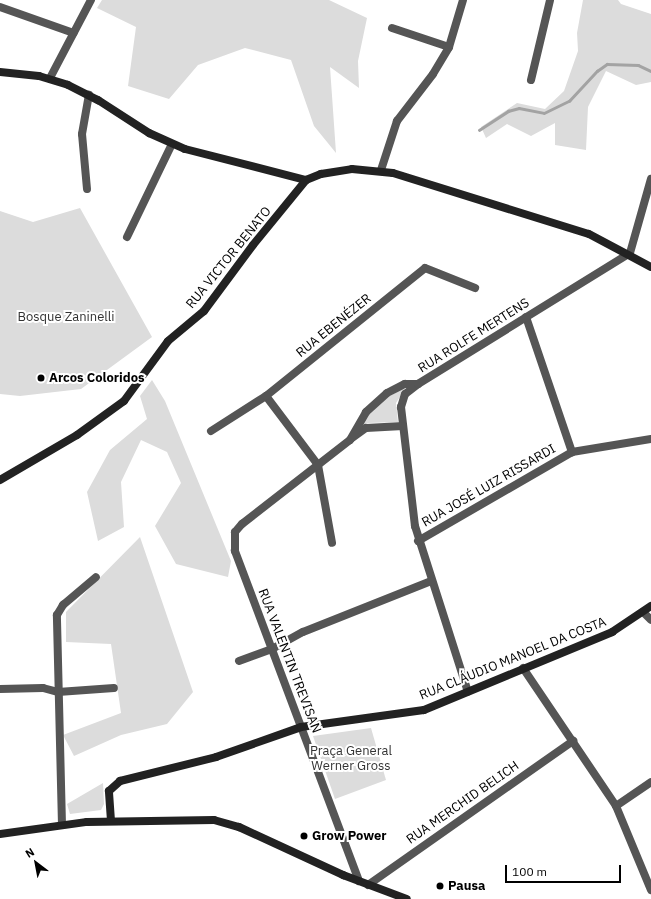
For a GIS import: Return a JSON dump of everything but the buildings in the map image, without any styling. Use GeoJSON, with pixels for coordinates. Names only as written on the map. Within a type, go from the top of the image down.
{"type":"FeatureCollection","features":[{"type":"Feature","properties":{"kind":"street"},"geometry":{"type":"LineString","coordinates":[[50,78],[91,0]]}},
{"type":"Feature","properties":{"kind":"street"},"geometry":{"type":"LineString","coordinates":[[381,170],[397,121],[433,74],[449,48],[462,0]]}},
{"type":"Feature","properties":{"kind":"street"},"geometry":{"type":"LineString","coordinates":[[531,80],[550,0]]}},
{"type":"Feature","properties":{"kind":"street"},"geometry":{"type":"LineString","coordinates":[[0,7],[74,33]]}},
{"type":"Feature","properties":{"kind":"street"},"geometry":{"type":"LineString","coordinates":[[392,28],[449,48]]}},
{"type":"Feature","properties":{"kind":"street"},"geometry":{"type":"LineString","coordinates":[[0,72],[50,78],[89,95],[172,144],[306,180],[321,174],[352,169],[381,170],[579,230],[630,254],[651,266]]}},
{"type":"Feature","properties":{"kind":"street"},"geometry":{"type":"LineString","coordinates":[[86,189],[82,134],[89,95]]}},
{"type":"Feature","properties":{"kind":"street"},"geometry":{"type":"LineString","coordinates":[[127,237],[172,144]]}},
{"type":"Feature","properties":{"kind":"street"},"geometry":{"type":"LineString","coordinates":[[630,254],[651,179]]}},
{"type":"Feature","properties":{"kind":"street","name":"RUA VICTOR BENATO"},"geometry":{"type":"LineString","coordinates":[[0,480],[77,435],[124,400],[168,341],[204,311],[253,245],[306,180]]}},
{"type":"Feature","properties":{"kind":"street","name":"RUA ROLFE MERTENS"},"geometry":{"type":"LineString","coordinates":[[233,537],[242,524],[350,440],[366,412],[380,398],[401,385],[418,384],[630,254]]}},
{"type":"Feature","properties":{"kind":"street","name":"RUA EBENÉZER"},"geometry":{"type":"LineString","coordinates":[[211,431],[266,396],[425,268],[475,288]]}},
{"type":"Feature","properties":{"kind":"street"},"geometry":{"type":"LineString","coordinates":[[526,317],[572,452],[651,439]]}},
{"type":"Feature","properties":{"kind":"street"},"geometry":{"type":"LineString","coordinates":[[418,384],[408,391],[403,399],[403,426],[418,541],[468,692]]}},
{"type":"Feature","properties":{"kind":"street"},"geometry":{"type":"LineString","coordinates":[[266,396],[318,465],[332,543]]}},
{"type":"Feature","properties":{"kind":"street"},"geometry":{"type":"LineString","coordinates":[[350,440],[366,428],[403,426]]}},
{"type":"Feature","properties":{"kind":"street","name":"RUA JOSÉ LUIZ RISSARDI"},"geometry":{"type":"LineString","coordinates":[[418,541],[572,452]]}},
{"type":"Feature","properties":{"kind":"street","name":"RUA VALENTIN TREVISAN"},"geometry":{"type":"LineString","coordinates":[[233,537],[234,551],[359,882]]}},
{"type":"Feature","properties":{"kind":"street"},"geometry":{"type":"LineString","coordinates":[[62,825],[57,615],[63,605],[96,577]]}},
{"type":"Feature","properties":{"kind":"street"},"geometry":{"type":"LineString","coordinates":[[239,661],[272,650],[303,632],[431,581]]}},
{"type":"Feature","properties":{"kind":"street","name":"RUA CLÁUDIO MANOEL DA COSTA"},"geometry":{"type":"LineString","coordinates":[[112,821],[109,791],[120,781],[216,757],[301,726],[416,712],[612,632],[651,606]]}},
{"type":"Feature","properties":{"kind":"street"},"geometry":{"type":"LineString","coordinates":[[643,612],[651,620]]}},
{"type":"Feature","properties":{"kind":"street"},"geometry":{"type":"LineString","coordinates":[[523,668],[616,806],[651,890]]}},
{"type":"Feature","properties":{"kind":"street"},"geometry":{"type":"LineString","coordinates":[[0,688],[43,688],[58,692],[114,688]]}},
{"type":"Feature","properties":{"kind":"street","name":"RUA MERCHID BELICH"},"geometry":{"type":"LineString","coordinates":[[368,885],[573,741]]}},
{"type":"Feature","properties":{"kind":"street"},"geometry":{"type":"LineString","coordinates":[[616,806],[651,782]]}},
{"type":"Feature","properties":{"kind":"street"},"geometry":{"type":"LineString","coordinates":[[0,834],[62,825],[112,821],[201,819],[226,822],[359,882],[406,899]]}},
{"type":"Feature","properties":{"kind":"green space"},"geometry":{"type":"Polygon","coordinates":[[[102,0],[329,0],[367,18],[358,61],[359,88],[330,67],[336,153],[314,126],[291,60],[245,48],[198,65],[169,99],[128,86],[136,27],[97,8],[102,0]]]}},
{"type":"Feature","properties":{"kind":"green space"},"geometry":{"type":"Polygon","coordinates":[[[583,0],[618,0],[621,4],[651,14],[651,82],[636,85],[606,71],[588,107],[586,150],[555,145],[555,123],[531,136],[507,124],[486,138],[481,127],[517,103],[545,109],[564,91],[578,51],[577,33],[583,0]]]}},
{"type":"Feature","properties":{"kind":"green space","name":"Bosque Zaninelli"},"geometry":{"type":"Polygon","coordinates":[[[80,208],[152,337],[81,389],[20,396],[0,394],[0,211],[33,222],[80,208]]]}},
{"type":"Feature","properties":{"kind":"green space"},"geometry":{"type":"Polygon","coordinates":[[[152,380],[165,401],[231,561],[228,577],[176,564],[155,526],[181,483],[167,452],[141,440],[121,482],[124,527],[98,541],[87,492],[110,450],[147,419],[140,396],[152,380]]]}},
{"type":"Feature","properties":{"kind":"green space"},"geometry":{"type":"Polygon","coordinates":[[[401,389],[405,389],[396,403],[398,422],[368,423],[358,427],[379,403],[401,389]]]}},
{"type":"Feature","properties":{"kind":"green space"},"geometry":{"type":"Polygon","coordinates":[[[140,537],[193,692],[167,724],[121,735],[74,756],[63,735],[121,713],[111,644],[66,642],[66,612],[140,537]]]}},
{"type":"Feature","properties":{"kind":"green space","name":"Praça General Werner Gross"},"geometry":{"type":"Polygon","coordinates":[[[371,728],[386,780],[335,799],[313,736],[371,728]]]}},
{"type":"Feature","properties":{"kind":"green space"},"geometry":{"type":"Polygon","coordinates":[[[103,783],[104,804],[101,810],[70,814],[67,804],[103,783]]]}},
{"type":"Feature","properties":{"kind":"waterway"},"geometry":{"type":"LineString","coordinates":[[479,130],[508,111],[519,108],[544,113],[569,101],[597,71],[607,64],[638,65],[651,71]]}},
{"type":"Feature","properties":{"kind":"place","name":"Arcos Coloridos"},"geometry":{"type":"Point","coordinates":[41,378]}},
{"type":"Feature","properties":{"kind":"place","name":"Grow Power"},"geometry":{"type":"Point","coordinates":[304,836]}},
{"type":"Feature","properties":{"kind":"place","name":"Pausa"},"geometry":{"type":"Point","coordinates":[440,886]}}]}
